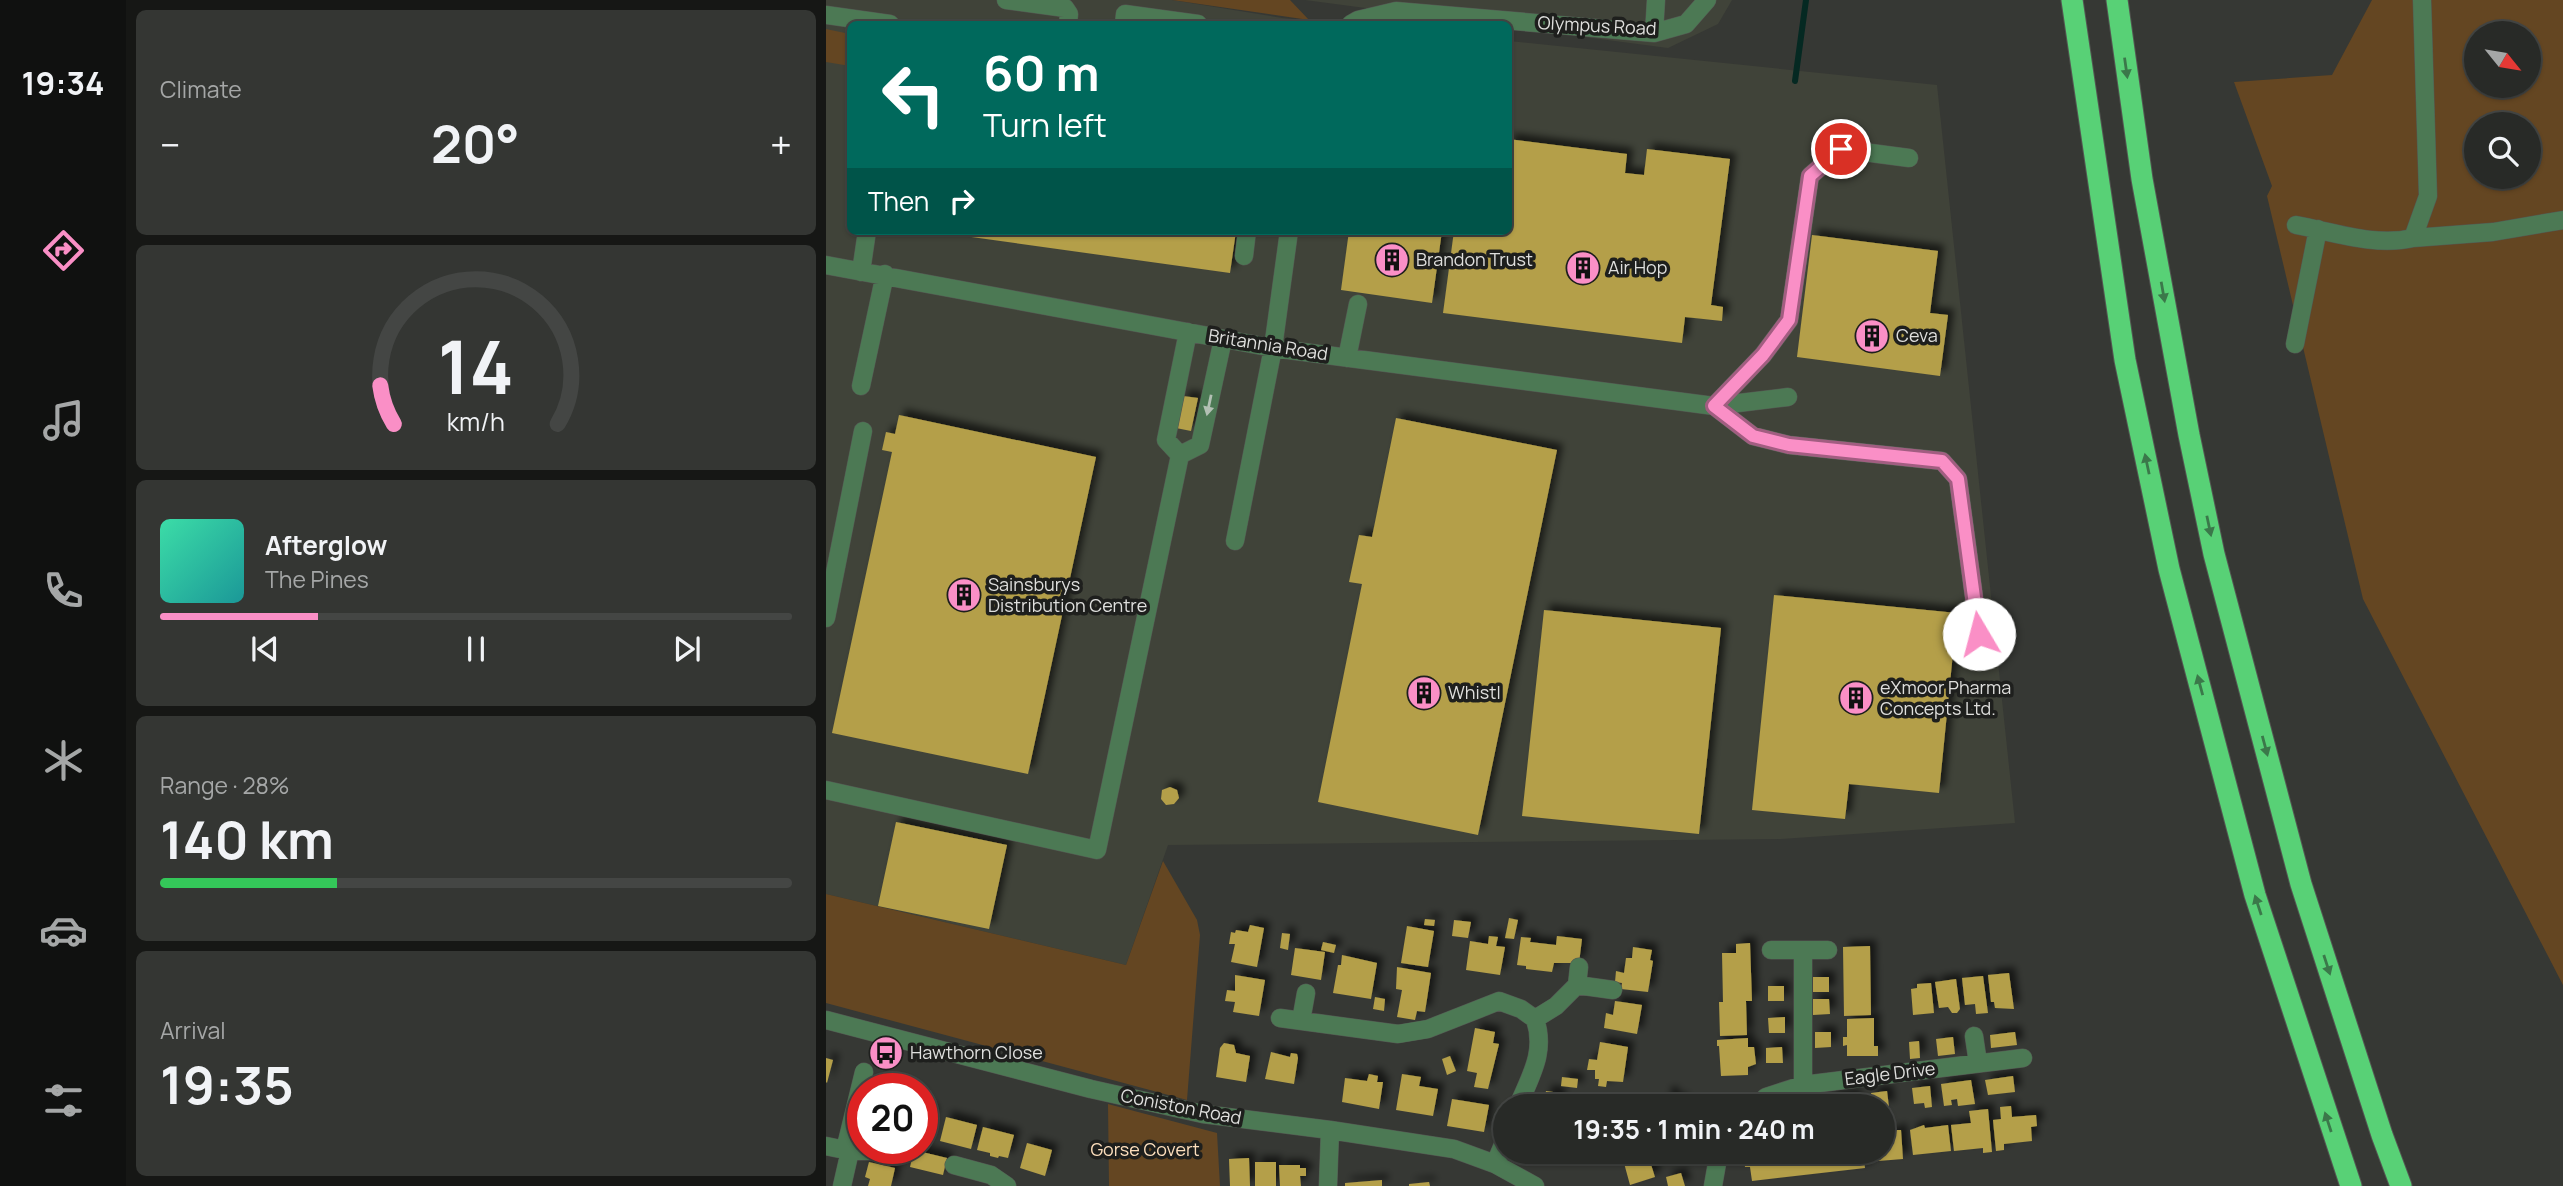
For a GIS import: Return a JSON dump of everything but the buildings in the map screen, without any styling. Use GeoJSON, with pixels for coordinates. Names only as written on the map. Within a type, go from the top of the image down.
{"type":"FeatureCollection","features":[{"type":"Feature","properties":{"kind":"highway"},"geometry":{"type":"LineString","coordinates":[[2072,0],[2125,360],[2169,569],[2255,895],[2351,1186]]}},
{"type":"Feature","properties":{"kind":"highway"},"geometry":{"type":"LineString","coordinates":[[2118,0],[2142,179],[2189,435],[2214,554],[2301,884],[2401,1186]]}},
{"type":"Feature","properties":{"kind":"street"},"geometry":{"type":"LineString","coordinates":[[1006,0],[1065,8],[1069,14],[1068,21]]}},
{"type":"Feature","properties":{"kind":"street"},"geometry":{"type":"LineString","coordinates":[[1654,33],[1656,0]]}},
{"type":"Feature","properties":{"kind":"street","name":"Olympus Road"},"geometry":{"type":"LineString","coordinates":[[1356,21],[1396,11],[1654,33],[1686,24],[1707,0]]}},
{"type":"Feature","properties":{"kind":"street"},"geometry":{"type":"LineString","coordinates":[[2413,238],[2428,196],[2423,0]]}},
{"type":"Feature","properties":{"kind":"street"},"geometry":{"type":"LineString","coordinates":[[1124,21],[1125,14],[1176,21]]}},
{"type":"Feature","properties":{"kind":"street"},"geometry":{"type":"LineString","coordinates":[[826,15],[869,21]]}},
{"type":"Feature","properties":{"kind":"street"},"geometry":{"type":"LineString","coordinates":[[1909,158],[1841,149],[1810,176],[1789,320],[1763,355],[1714,406],[1753,436],[1789,445],[1942,461],[1958,479],[1979,634]]}},
{"type":"Feature","properties":{"kind":"street"},"geometry":{"type":"LineString","coordinates":[[2296,225],[2373,240],[2402,241],[2493,232],[2563,220]]}},
{"type":"Feature","properties":{"kind":"street"},"geometry":{"type":"LineString","coordinates":[[2295,344],[2318,229]]}},
{"type":"Feature","properties":{"kind":"street"},"geometry":{"type":"LineString","coordinates":[[860,272],[866,235]]}},
{"type":"Feature","properties":{"kind":"street"},"geometry":{"type":"LineString","coordinates":[[1244,256],[1247,235]]}},
{"type":"Feature","properties":{"kind":"street"},"geometry":{"type":"LineString","coordinates":[[1235,541],[1273,348],[1287,235]]}},
{"type":"Feature","properties":{"kind":"street","name":"Britannia Road"},"geometry":{"type":"LineString","coordinates":[[826,265],[1273,348],[1714,406],[1788,397]]}},
{"type":"Feature","properties":{"kind":"street"},"geometry":{"type":"LineString","coordinates":[[861,386],[885,274]]}},
{"type":"Feature","properties":{"kind":"street"},"geometry":{"type":"LineString","coordinates":[[1347,358],[1358,304]]}},
{"type":"Feature","properties":{"kind":"street"},"geometry":{"type":"LineString","coordinates":[[1180,456],[1166,440],[1188,332]]}},
{"type":"Feature","properties":{"kind":"street"},"geometry":{"type":"LineString","coordinates":[[826,790],[1097,850],[1180,456],[1200,445],[1223,339]]}},
{"type":"Feature","properties":{"kind":"street"},"geometry":{"type":"LineString","coordinates":[[826,618],[863,432]]}},
{"type":"Feature","properties":{"kind":"street"},"geometry":{"type":"LineString","coordinates":[[1771,950],[1828,950]]}},
{"type":"Feature","properties":{"kind":"street"},"geometry":{"type":"LineString","coordinates":[[1803,951],[1803,1085]]}},
{"type":"Feature","properties":{"kind":"street"},"geometry":{"type":"LineString","coordinates":[[1535,1019],[1556,1006],[1578,976],[1614,990]]}},
{"type":"Feature","properties":{"kind":"street"},"geometry":{"type":"LineString","coordinates":[[1301,1021],[1306,993]]}},
{"type":"Feature","properties":{"kind":"street"},"geometry":{"type":"LineString","coordinates":[[1280,1018],[1398,1034],[1427,1029],[1499,1001],[1521,1009],[1535,1019],[1541,1043],[1539,1055],[1523,1094]]}},
{"type":"Feature","properties":{"kind":"street","name":"Coniston Road"},"geometry":{"type":"LineString","coordinates":[[826,1020],[1172,1108],[1454,1149],[1493,1163]]}},
{"type":"Feature","properties":{"kind":"street"},"geometry":{"type":"LineString","coordinates":[[1974,1036],[1978,1063]]}},
{"type":"Feature","properties":{"kind":"street","name":"Eagle Drive"},"geometry":{"type":"LineString","coordinates":[[1775,1094],[1803,1085],[2023,1058]]}},
{"type":"Feature","properties":{"kind":"street"},"geometry":{"type":"LineString","coordinates":[[1328,1186],[1330,1130]]}},
{"type":"Feature","properties":{"kind":"street"},"geometry":{"type":"LineString","coordinates":[[826,1146],[847,1150],[842,1186]]}},
{"type":"Feature","properties":{"kind":"street","name":"Coniston Road"},"geometry":{"type":"LineString","coordinates":[[1495,1164],[1535,1186]]}},
{"type":"Feature","properties":{"kind":"street"},"geometry":{"type":"LineString","coordinates":[[1713,1186],[1717,1164]]}},
{"type":"Feature","properties":{"kind":"street"},"geometry":{"type":"LineString","coordinates":[[954,1165],[991,1175],[1007,1186]]}},
{"type":"Feature","properties":{"kind":"shaded area"},"geometry":{"type":"Polygon","coordinates":[[[826,0],[1172,0],[1316,21],[847,21],[847,235],[1512,235],[1512,41],[1937,85],[2015,823],[1781,839],[1168,845],[1126,965],[826,894],[826,0]]]}},
{"type":"Feature","properties":{"kind":"shaded area"},"geometry":{"type":"Polygon","coordinates":[[[1305,0],[1732,0],[1718,24],[1668,48],[1512,27],[1512,21],[1464,21],[1305,0]]]}},
{"type":"Feature","properties":{"kind":"green space"},"geometry":{"type":"Polygon","coordinates":[[[1172,0],[1290,0],[1309,20],[1172,0]]]}},
{"type":"Feature","properties":{"kind":"green space"},"geometry":{"type":"Polygon","coordinates":[[[2372,0],[2563,0],[2563,985],[2363,599],[2267,196],[2272,186],[2234,82],[2332,75],[2372,0]]]}},
{"type":"Feature","properties":{"kind":"green space"},"geometry":{"type":"Polygon","coordinates":[[[826,29],[847,33],[847,66],[826,62],[826,29]]]}},
{"type":"Feature","properties":{"kind":"green space"},"geometry":{"type":"Polygon","coordinates":[[[1163,861],[1197,920],[1200,935],[1187,1100],[826,1003],[826,894],[1126,965],[1163,861]]]}},
{"type":"Feature","properties":{"kind":"green space","name":"Gorse Covert"},"geometry":{"type":"Polygon","coordinates":[[[1108,1104],[1217,1133],[1220,1186],[1109,1186],[1108,1104]]]}},
{"type":"Feature","properties":{"kind":"waterway"},"geometry":{"type":"LineString","coordinates":[[1795,81],[1806,0]]}},
{"type":"Feature","properties":{"kind":"place","name":"Brandon Trust"},"geometry":{"type":"Point","coordinates":[1392,260]}},
{"type":"Feature","properties":{"kind":"place","name":"Air Hop"},"geometry":{"type":"Point","coordinates":[1583,268]}},
{"type":"Feature","properties":{"kind":"place","name":"Ceva"},"geometry":{"type":"Point","coordinates":[1872,336]}},
{"type":"Feature","properties":{"kind":"place","name":"Sainsburys Distribution Centre"},"geometry":{"type":"Point","coordinates":[964,595]}},
{"type":"Feature","properties":{"kind":"place","name":"Whistl"},"geometry":{"type":"Point","coordinates":[1424,693]}},
{"type":"Feature","properties":{"kind":"place","name":"eXmoor Pharma Concepts Ltd."},"geometry":{"type":"Point","coordinates":[1856,698]}},
{"type":"Feature","properties":{"kind":"place","name":"Hawthorn Close"},"geometry":{"type":"Point","coordinates":[886,1053]}},
{"type":"Feature","properties":{"kind":"route"},"geometry":{"type":"LineString","coordinates":[[1841,149],[1810,176],[1789,320],[1763,355],[1714,406],[1753,436],[1771,441],[1942,461],[1958,479],[1979,634]]}}]}
